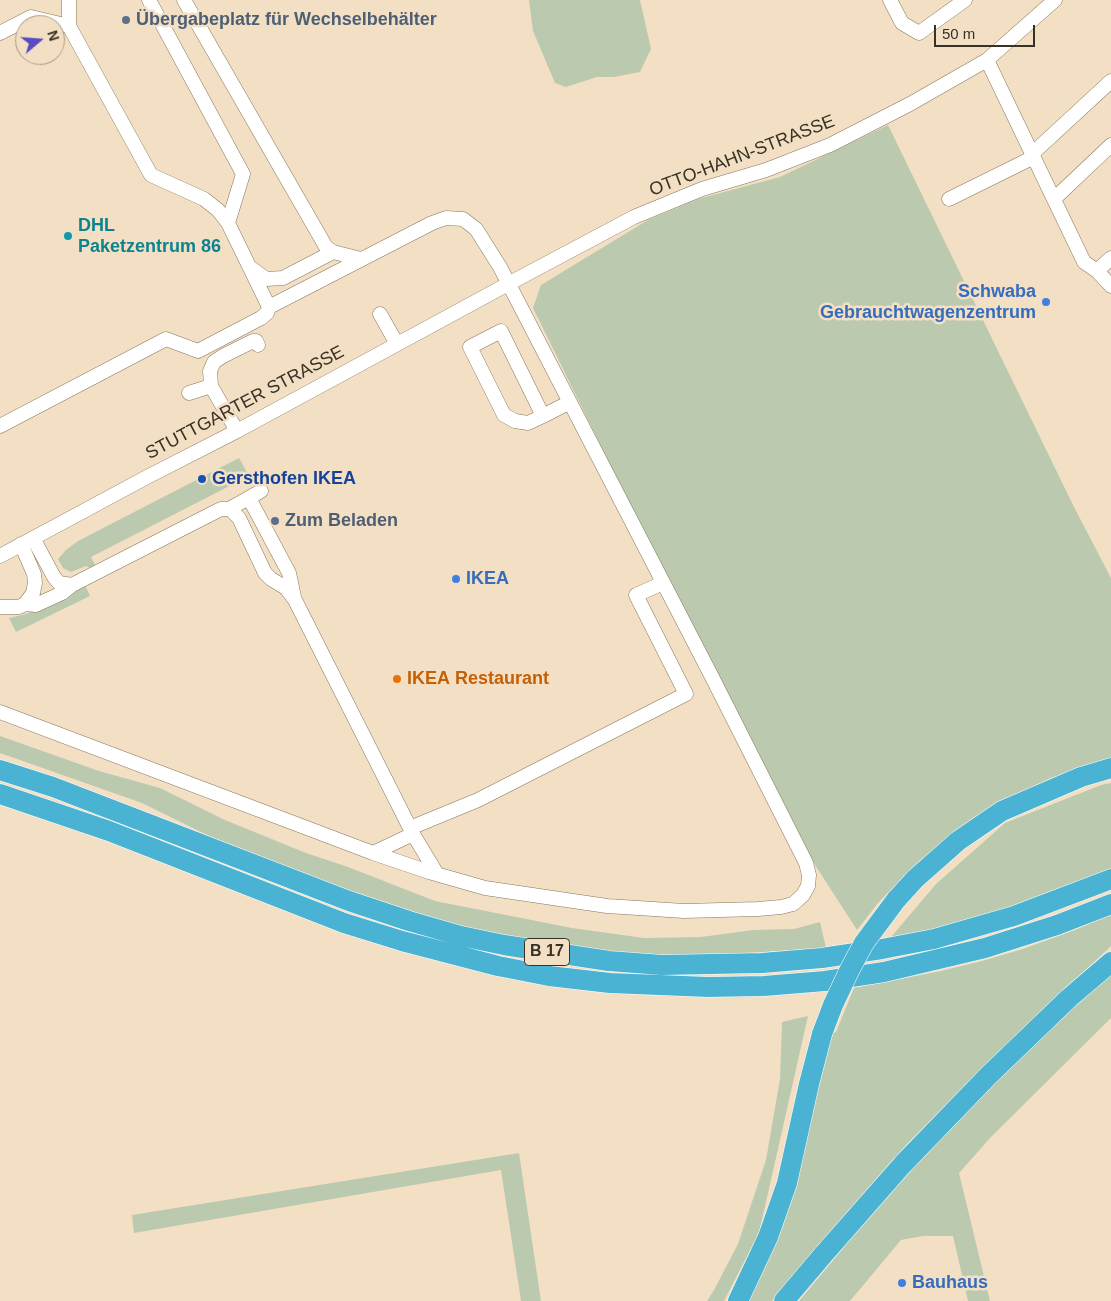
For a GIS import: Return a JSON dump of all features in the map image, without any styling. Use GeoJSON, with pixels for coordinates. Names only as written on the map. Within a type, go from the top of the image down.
{"type":"FeatureCollection","features":[{"type":"Feature","properties":{"kind":"highway"},"geometry":{"type":"LineString","coordinates":[[738,1301],[768,1237],[787,1183],[822,1034],[833,1005],[864,943],[896,900],[915,879],[958,841],[1002,811],[1081,777],[1111,768]]}},
{"type":"Feature","properties":{"kind":"highway","name":"B 17"},"geometry":{"type":"LineString","coordinates":[[0,770],[53,787],[349,901],[409,920],[461,936],[504,945],[608,960],[662,965],[762,964],[882,950],[934,939],[1005,919],[1049,904],[1111,879]]}},
{"type":"Feature","properties":{"kind":"highway","name":"B 17"},"geometry":{"type":"LineString","coordinates":[[0,794],[109,831],[335,920],[402,942],[498,966],[549,976],[610,983],[682,987],[764,986],[824,981],[876,973],[940,960],[984,948],[1057,925],[1111,904]]}},
{"type":"Feature","properties":{"kind":"highway"},"geometry":{"type":"LineString","coordinates":[[784,1301],[916,1151],[988,1076],[1069,998],[1111,962]]}},
{"type":"Feature","properties":{"kind":"street"},"geometry":{"type":"LineString","coordinates":[[0,426],[166,339],[198,351],[261,318],[267,313],[269,306],[228,223],[218,210],[204,199],[151,175],[70,26],[69,0]]}},
{"type":"Feature","properties":{"kind":"street"},"geometry":{"type":"LineString","coordinates":[[149,0],[244,174],[228,223]]}},
{"type":"Feature","properties":{"kind":"street"},"geometry":{"type":"LineString","coordinates":[[184,0],[326,247],[333,252],[361,260]]}},
{"type":"Feature","properties":{"kind":"street"},"geometry":{"type":"LineString","coordinates":[[890,0],[902,23],[919,33],[965,0]]}},
{"type":"Feature","properties":{"kind":"street","name":"OTTO-HAHN-STRASSE"},"geometry":{"type":"LineString","coordinates":[[508,284],[634,217],[702,189],[766,170],[830,145],[910,104],[987,60],[1055,0]]}},
{"type":"Feature","properties":{"kind":"street"},"geometry":{"type":"LineString","coordinates":[[0,33],[31,17],[70,26]]}},
{"type":"Feature","properties":{"kind":"street"},"geometry":{"type":"LineString","coordinates":[[987,60],[1084,262],[1098,271],[1111,286]]}},
{"type":"Feature","properties":{"kind":"street"},"geometry":{"type":"LineString","coordinates":[[949,199],[1033,155],[1111,81]]}},
{"type":"Feature","properties":{"kind":"street"},"geometry":{"type":"LineString","coordinates":[[1054,199],[1111,145]]}},
{"type":"Feature","properties":{"kind":"street"},"geometry":{"type":"LineString","coordinates":[[0,712],[374,853],[485,888],[566,901],[684,911],[758,910],[793,904],[803,896],[808,886],[809,875],[806,863],[500,267],[476,229],[463,219],[446,218],[432,223],[269,306]]}},
{"type":"Feature","properties":{"kind":"street"},"geometry":{"type":"LineString","coordinates":[[250,267],[266,279],[283,278],[333,252]]}},
{"type":"Feature","properties":{"kind":"street"},"geometry":{"type":"LineString","coordinates":[[1098,271],[1111,258]]}},
{"type":"Feature","properties":{"kind":"street","name":"STUTTGARTER STRASSE"},"geometry":{"type":"LineString","coordinates":[[0,556],[146,477],[237,431],[508,284]]}},
{"type":"Feature","properties":{"kind":"street"},"geometry":{"type":"LineString","coordinates":[[380,314],[397,344]]}},
{"type":"Feature","properties":{"kind":"street"},"geometry":{"type":"LineString","coordinates":[[543,416],[501,332],[470,347],[504,415],[515,421],[528,422],[543,416],[570,402]]}},
{"type":"Feature","properties":{"kind":"street"},"geometry":{"type":"LineString","coordinates":[[237,431],[211,386],[210,371],[214,362],[223,356],[248,343],[256,341],[258,345]]}},
{"type":"Feature","properties":{"kind":"street"},"geometry":{"type":"LineString","coordinates":[[189,393],[211,386]]}},
{"type":"Feature","properties":{"kind":"street"},"geometry":{"type":"LineString","coordinates":[[25,604],[36,605],[62,593],[72,585],[215,512],[229,509],[255,494],[289,572],[295,600]]}},
{"type":"Feature","properties":{"kind":"street"},"geometry":{"type":"LineString","coordinates":[[229,509],[240,518],[265,573],[286,588],[295,600],[412,831],[436,874]]}},
{"type":"Feature","properties":{"kind":"street"},"geometry":{"type":"LineString","coordinates":[[34,538],[54,577],[59,583],[72,585]]}},
{"type":"Feature","properties":{"kind":"street"},"geometry":{"type":"LineString","coordinates":[[0,607],[19,607],[25,604],[33,593],[35,584],[30,563],[21,544]]}},
{"type":"Feature","properties":{"kind":"street"},"geometry":{"type":"LineString","coordinates":[[374,853],[412,831],[486,796],[686,694],[636,595],[663,583]]}},
{"type":"Feature","properties":{"kind":"green space"},"geometry":{"type":"Polygon","coordinates":[[[529,0],[640,0],[651,49],[640,72],[614,77],[597,77],[566,87],[555,83],[533,31],[529,0]]]}},
{"type":"Feature","properties":{"kind":"green space"},"geometry":{"type":"Polygon","coordinates":[[[888,125],[1074,507],[1111,578],[1111,760],[1051,778],[1005,800],[961,827],[919,861],[878,903],[857,930],[815,865],[712,672],[533,308],[541,285],[648,220],[698,199],[780,177],[888,125]]]}},
{"type":"Feature","properties":{"kind":"green space"},"geometry":{"type":"Polygon","coordinates":[[[239,458],[249,476],[91,557],[95,565],[90,568],[86,566],[71,572],[63,568],[58,559],[78,541],[239,458]]]}},
{"type":"Feature","properties":{"kind":"green space"},"geometry":{"type":"Polygon","coordinates":[[[85,585],[90,596],[16,632],[9,618],[26,614],[85,585]]]}},
{"type":"Feature","properties":{"kind":"green space"},"geometry":{"type":"Polygon","coordinates":[[[0,736],[99,771],[160,788],[225,820],[306,853],[348,867],[435,901],[572,928],[644,938],[701,937],[753,930],[794,929],[820,922],[826,948],[683,957],[602,952],[465,929],[333,885],[209,836],[142,803],[0,753],[0,736]]]}},
{"type":"Feature","properties":{"kind":"green space"},"geometry":{"type":"Polygon","coordinates":[[[1111,783],[1111,870],[1062,893],[886,943],[936,884],[1005,823],[1101,785],[1111,783]]]}},
{"type":"Feature","properties":{"kind":"green space"},"geometry":{"type":"Polygon","coordinates":[[[1111,914],[1111,946],[985,1065],[907,1144],[772,1301],[749,1301],[792,1196],[832,1033],[836,1032],[854,988],[982,961],[1023,949],[1080,928],[1111,914]]]}},
{"type":"Feature","properties":{"kind":"green space"},"geometry":{"type":"Polygon","coordinates":[[[1111,973],[1111,1018],[991,1137],[959,1173],[990,1301],[968,1301],[953,1236],[923,1236],[901,1240],[850,1301],[799,1301],[890,1192],[959,1119],[1065,1014],[1111,973]]]}},
{"type":"Feature","properties":{"kind":"green space"},"geometry":{"type":"Polygon","coordinates":[[[808,1016],[759,1233],[724,1301],[707,1301],[738,1244],[766,1160],[780,1079],[782,1022],[808,1016]]]}},
{"type":"Feature","properties":{"kind":"green space"},"geometry":{"type":"Polygon","coordinates":[[[519,1153],[541,1301],[521,1301],[501,1170],[134,1233],[132,1215],[519,1153]]]}},
{"type":"Feature","properties":{"kind":"place","name":"Übergabeplatz für Wechselbehälter"},"geometry":{"type":"Point","coordinates":[126,20]}},
{"type":"Feature","properties":{"kind":"place","name":"DHL Paketzentrum 86"},"geometry":{"type":"Point","coordinates":[68,236]}},
{"type":"Feature","properties":{"kind":"place","name":"Schwaba Gebrauchtwagenzentrum"},"geometry":{"type":"Point","coordinates":[1046,302]}},
{"type":"Feature","properties":{"kind":"place","name":"Gersthofen IKEA"},"geometry":{"type":"Point","coordinates":[202,479]}},
{"type":"Feature","properties":{"kind":"place","name":"Zum Beladen"},"geometry":{"type":"Point","coordinates":[275,521]}},
{"type":"Feature","properties":{"kind":"place","name":"IKEA"},"geometry":{"type":"Point","coordinates":[456,579]}},
{"type":"Feature","properties":{"kind":"place","name":"IKEA Restaurant"},"geometry":{"type":"Point","coordinates":[397,679]}},
{"type":"Feature","properties":{"kind":"place","name":"Bauhaus"},"geometry":{"type":"Point","coordinates":[902,1283]}}]}
